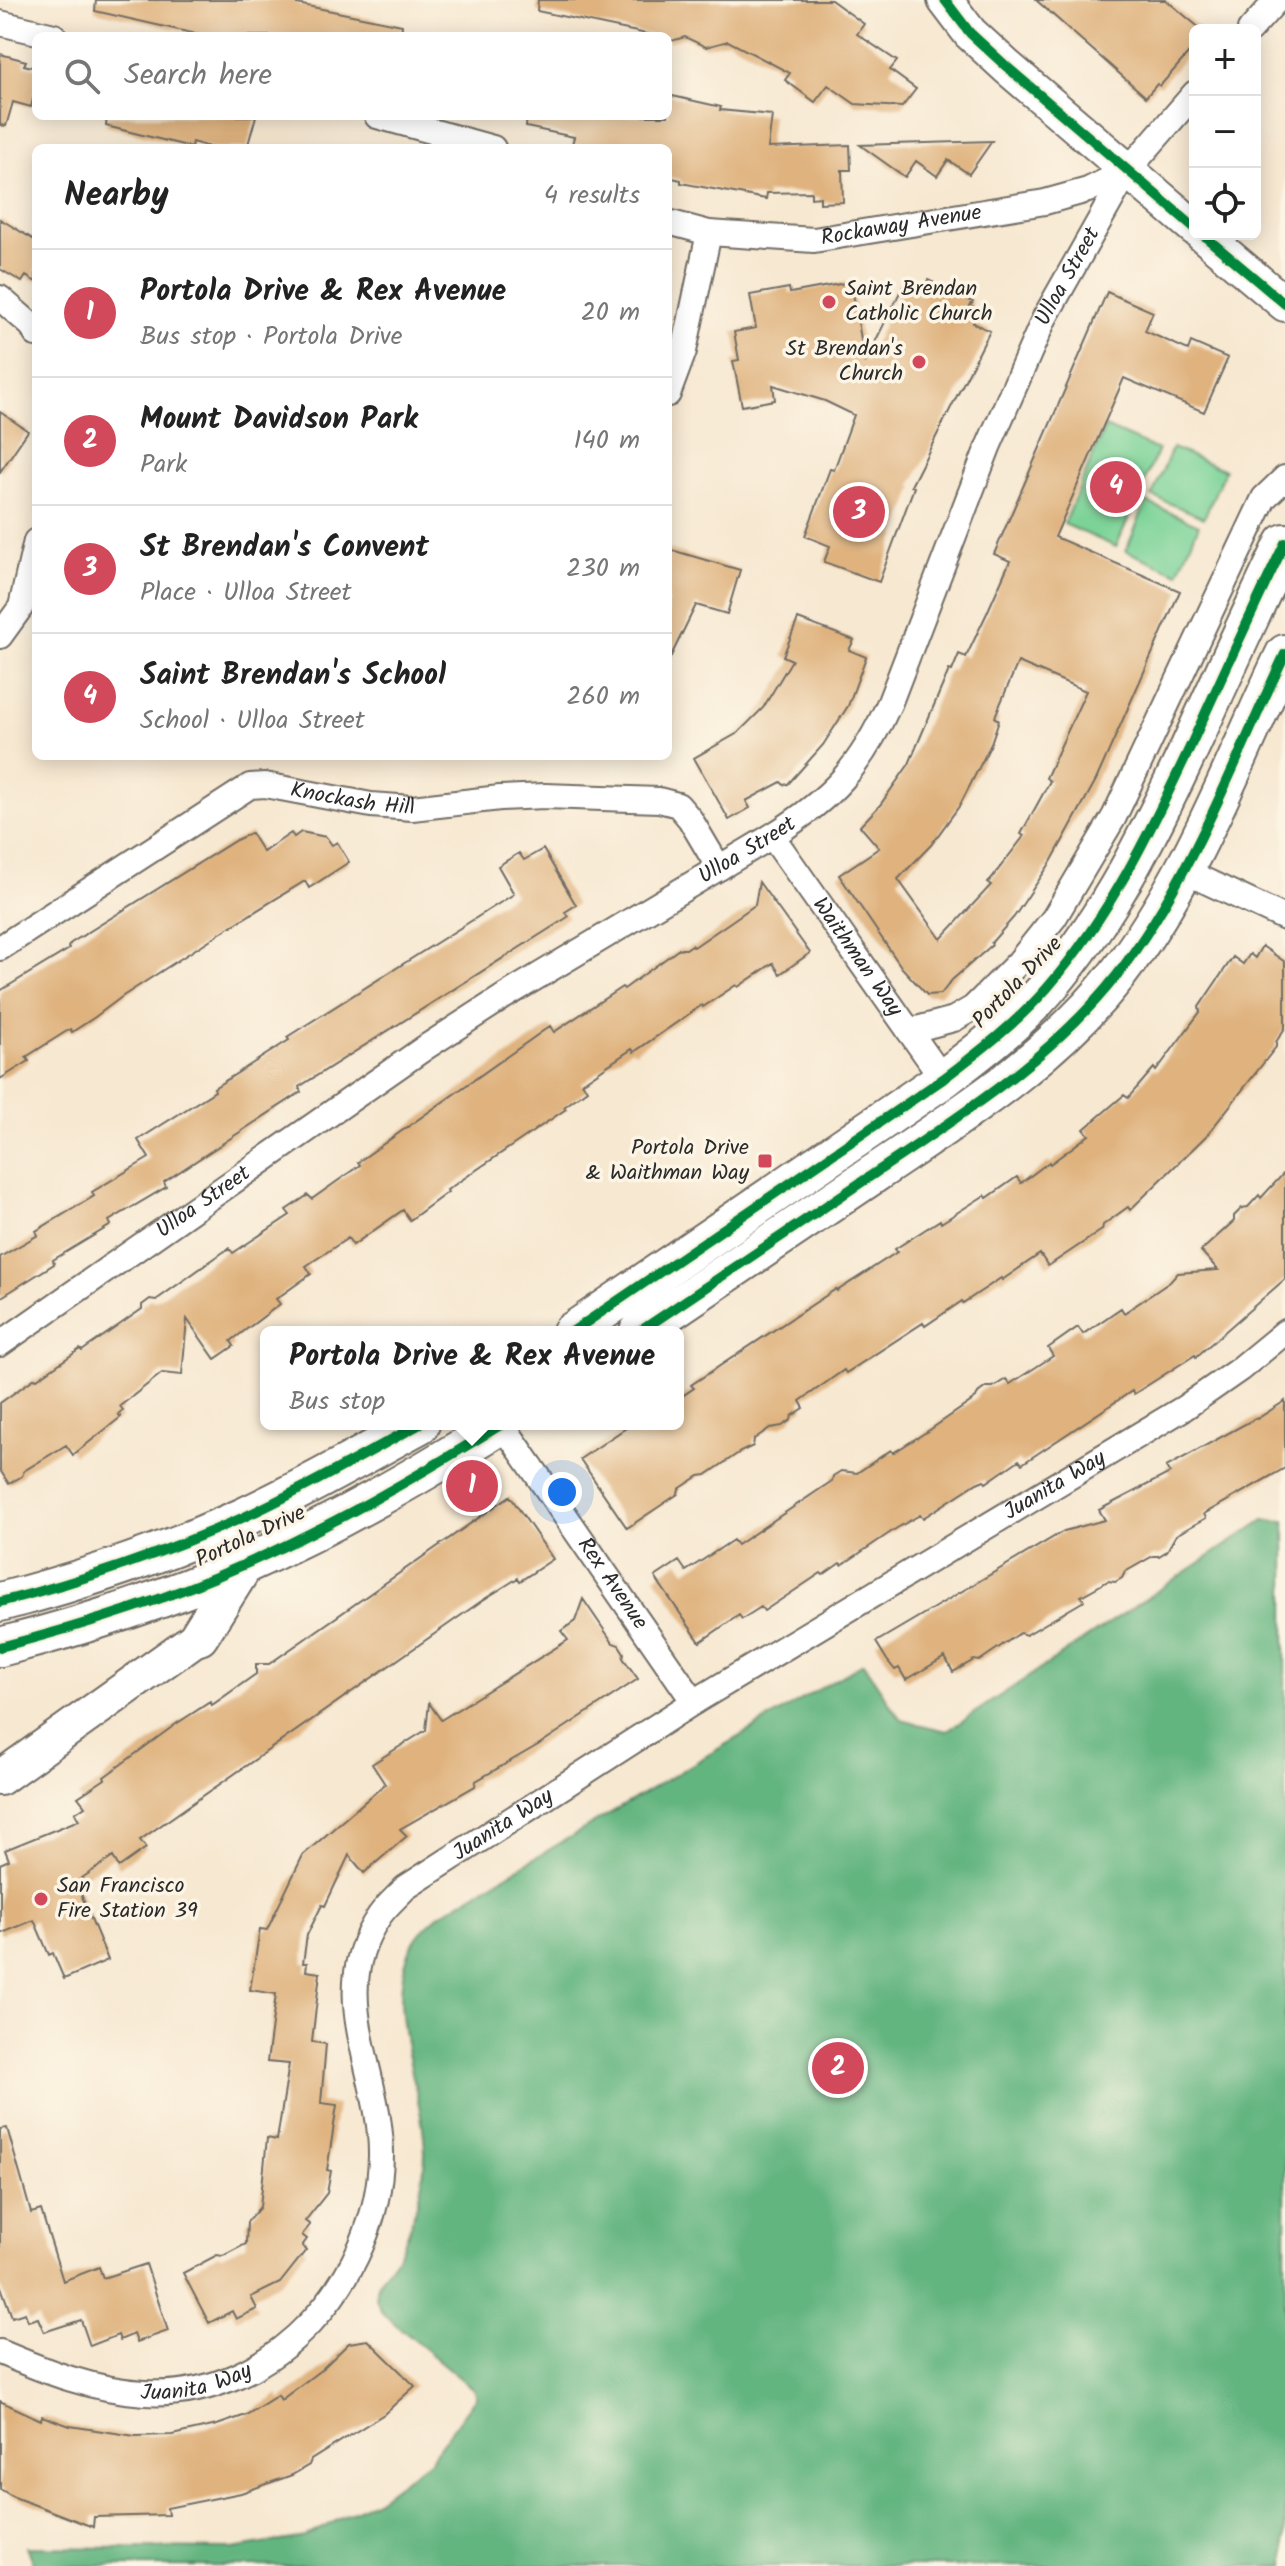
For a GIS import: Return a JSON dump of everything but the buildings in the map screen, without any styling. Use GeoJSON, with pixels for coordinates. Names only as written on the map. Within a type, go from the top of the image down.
{"type":"FeatureCollection","features":[{"type":"Feature","properties":{"kind":"main road","name":"Portola Drive"},"geometry":{"type":"LineString","coordinates":[[581,1326],[943,1079],[999,1036],[1047,989],[1085,941],[1121,886],[1149,834],[1285,543]]}},
{"type":"Feature","properties":{"kind":"main road"},"geometry":{"type":"LineString","coordinates":[[648,1326],[966,1112],[1026,1066],[1077,1019],[1117,975],[1184,871],[1285,654]]}},
{"type":"Feature","properties":{"kind":"main road","name":"Portola Drive"},"geometry":{"type":"LineString","coordinates":[[14,1598],[172,1547],[244,1517],[409,1430]]}},
{"type":"Feature","properties":{"kind":"main road","name":"Portola Drive"},"geometry":{"type":"LineString","coordinates":[[0,1647],[113,1616],[243,1566],[393,1490],[492,1430]]}},
{"type":"Feature","properties":{"kind":"main road"},"geometry":{"type":"LineString","coordinates":[[199,1636],[243,1566]]}},
{"type":"Feature","properties":{"kind":"main road"},"geometry":{"type":"LineString","coordinates":[[0,1623],[14,1598]]}},
{"type":"Feature","properties":{"kind":"street"},"geometry":{"type":"LineString","coordinates":[[945,0],[970,33],[1007,67],[1189,223]]}},
{"type":"Feature","properties":{"kind":"street"},"geometry":{"type":"LineString","coordinates":[[1255,24],[1277,0]]}},
{"type":"Feature","properties":{"kind":"street"},"geometry":{"type":"LineString","coordinates":[[0,23],[37,32]]}},
{"type":"Feature","properties":{"kind":"street","name":"Ulloa Street"},"geometry":{"type":"LineString","coordinates":[[0,1344],[426,1047],[518,988],[806,815],[833,792],[876,734],[1016,379],[1052,304],[1128,170],[1192,96]]}},
{"type":"Feature","properties":{"kind":"street"},"geometry":{"type":"LineString","coordinates":[[392,120],[478,144]]}},
{"type":"Feature","properties":{"kind":"street","name":"Rockaway Avenue"},"geometry":{"type":"LineString","coordinates":[[672,223],[709,233],[814,240],[1045,202],[1088,190],[1128,170]]}},
{"type":"Feature","properties":{"kind":"street"},"geometry":{"type":"LineString","coordinates":[[672,383],[684,351],[709,233]]}},
{"type":"Feature","properties":{"kind":"street"},"geometry":{"type":"LineString","coordinates":[[1209,240],[1285,304]]}},
{"type":"Feature","properties":{"kind":"street"},"geometry":{"type":"LineString","coordinates":[[0,298],[32,326]]}},
{"type":"Feature","properties":{"kind":"street","name":"Portola Drive"},"geometry":{"type":"LineString","coordinates":[[909,1031],[954,1019],[973,1008],[1018,963],[1054,918],[1114,817],[1264,498],[1285,478]]}},
{"type":"Feature","properties":{"kind":"street"},"geometry":{"type":"LineString","coordinates":[[0,636],[21,607],[32,559]]}},
{"type":"Feature","properties":{"kind":"street","name":"Knockash Hill"},"geometry":{"type":"LineString","coordinates":[[0,948],[250,786],[265,785],[371,805],[412,808],[545,796],[659,800],[678,805],[719,868]]}},
{"type":"Feature","properties":{"kind":"street","name":"Waithman Way"},"geometry":{"type":"LineString","coordinates":[[772,836],[943,1079]]}},
{"type":"Feature","properties":{"kind":"street"},"geometry":{"type":"LineString","coordinates":[[1184,871],[1285,918]]}},
{"type":"Feature","properties":{"kind":"street","name":"Juanita Way"},"geometry":{"type":"LineString","coordinates":[[0,2352],[51,2373],[99,2387],[148,2393],[193,2389],[238,2375],[277,2352],[312,2323],[343,2284],[361,2246],[374,2202],[381,2157],[378,2110],[359,2040],[355,2009],[356,1977],[364,1944],[381,1914],[416,1881],[694,1702],[1130,1441],[1240,1369],[1285,1332]]}},
{"type":"Feature","properties":{"kind":"street","name":"Rex Avenue"},"geometry":{"type":"LineString","coordinates":[[506,1430],[694,1702]]}},
{"type":"Feature","properties":{"kind":"street"},"geometry":{"type":"LineString","coordinates":[[0,1778],[199,1636]]}},
{"type":"Feature","properties":{"kind":"green space"},"geometry":{"type":"Polygon","coordinates":[[[1105,427],[1158,450],[1116,547],[1064,524],[1105,427]]]}},
{"type":"Feature","properties":{"kind":"green space"},"geometry":{"type":"Polygon","coordinates":[[[1172,448],[1225,470],[1204,518],[1152,496],[1172,448]]]}},
{"type":"Feature","properties":{"kind":"green space"},"geometry":{"type":"Polygon","coordinates":[[[1146,502],[1199,525],[1178,573],[1126,551],[1146,502]]]}},
{"type":"Feature","properties":{"kind":"green space"},"geometry":{"type":"Polygon","coordinates":[[[1264,1520],[1285,1521],[1285,2566],[34,2566],[26,2547],[232,2549],[305,2537],[378,2499],[429,2461],[476,2397],[473,2389],[382,2313],[376,2296],[378,2284],[396,2258],[409,2231],[423,2177],[423,2127],[406,2046],[401,1992],[405,1966],[414,1942],[439,1915],[863,1663],[901,1720],[947,1731],[1264,1520]]]}},
{"type":"Feature","properties":{"kind":"cycle path"},"geometry":{"type":"LineString","coordinates":[[945,0],[970,33],[1007,67],[1189,223]]}},
{"type":"Feature","properties":{"kind":"cycle path"},"geometry":{"type":"LineString","coordinates":[[1209,240],[1285,304]]}},
{"type":"Feature","properties":{"kind":"cycle path"},"geometry":{"type":"LineString","coordinates":[[581,1326],[943,1079],[1011,1025],[1048,987],[1091,931],[1144,841],[1285,543]]}},
{"type":"Feature","properties":{"kind":"cycle path"},"geometry":{"type":"LineString","coordinates":[[648,1326],[972,1107],[1035,1059],[1091,1005],[1144,938],[1168,899],[1210,819],[1285,654]]}},
{"type":"Feature","properties":{"kind":"cycle path"},"geometry":{"type":"LineString","coordinates":[[0,1602],[122,1565],[213,1531],[287,1496],[409,1430]]}},
{"type":"Feature","properties":{"kind":"cycle path"},"geometry":{"type":"LineString","coordinates":[[0,1647],[122,1612],[241,1566],[374,1500],[492,1430]]}},
{"type":"Feature","properties":{"kind":"place","name":"Saint Brendan Catholic Church"},"geometry":{"type":"Point","coordinates":[829,302]}},
{"type":"Feature","properties":{"kind":"place","name":"St Brendan's Church"},"geometry":{"type":"Point","coordinates":[919,362]}},
{"type":"Feature","properties":{"kind":"place","name":"Saint Brendan's School"},"geometry":{"type":"Point","coordinates":[1116,487]}},
{"type":"Feature","properties":{"kind":"place","name":"St Brendan's Convent"},"geometry":{"type":"Point","coordinates":[859,512]}},
{"type":"Feature","properties":{"kind":"place","name":"Portola Drive & Waithman Way"},"geometry":{"type":"Point","coordinates":[765,1161]}},
{"type":"Feature","properties":{"kind":"place","name":"Portola Drive & Rex Avenue"},"geometry":{"type":"Point","coordinates":[472,1486]}},
{"type":"Feature","properties":{"kind":"place","name":"San Francisco Fire Station 39"},"geometry":{"type":"Point","coordinates":[41,1899]}},
{"type":"Feature","properties":{"kind":"place","name":"Mount Davidson Park"},"geometry":{"type":"Point","coordinates":[838,2068]}}]}
